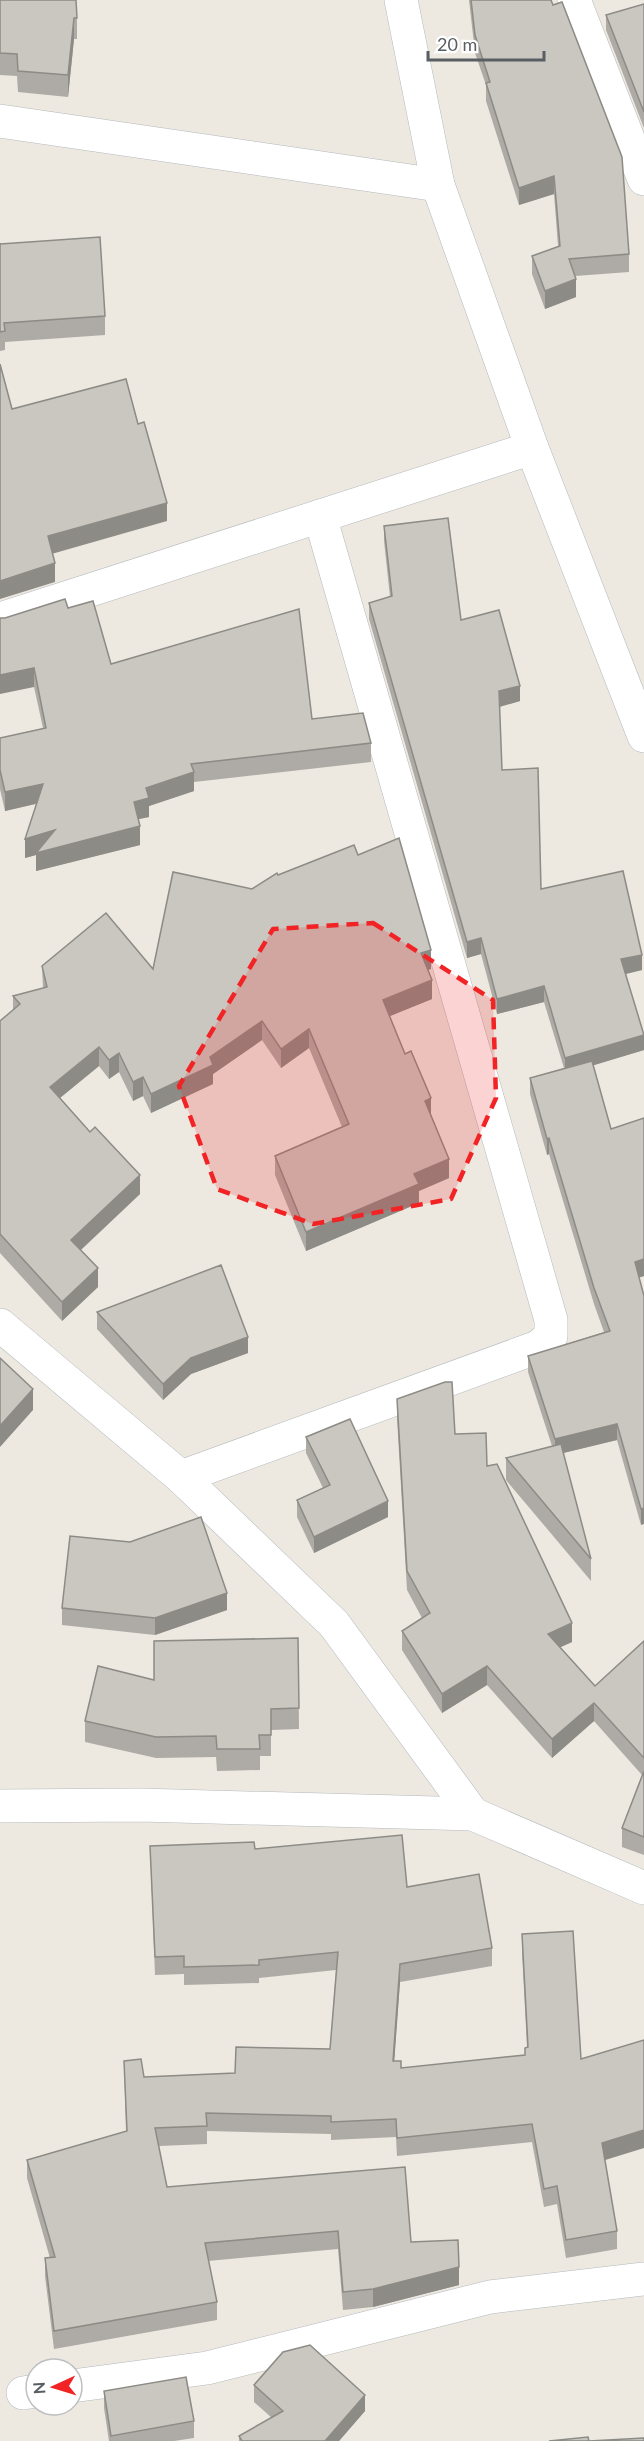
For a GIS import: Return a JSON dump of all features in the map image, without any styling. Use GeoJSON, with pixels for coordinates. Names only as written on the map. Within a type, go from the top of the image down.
{"type":"FeatureCollection","features":[{"type":"Feature","properties":{"kind":"street"},"geometry":{"type":"LineString","coordinates":[[402,0],[438,185],[532,448],[644,736]]}},
{"type":"Feature","properties":{"kind":"street"},"geometry":{"type":"LineString","coordinates":[[574,0],[644,179]]}},
{"type":"Feature","properties":{"kind":"street"},"geometry":{"type":"LineString","coordinates":[[0,121],[438,185]]}},
{"type":"Feature","properties":{"kind":"street"},"geometry":{"type":"LineString","coordinates":[[0,619],[532,448]]}},
{"type":"Feature","properties":{"kind":"street"},"geometry":{"type":"LineString","coordinates":[[181,1477],[538,1347],[551,1336],[551,1320],[320,516]]}},
{"type":"Feature","properties":{"kind":"street"},"geometry":{"type":"LineString","coordinates":[[0,1325],[181,1477],[334,1624],[473,1814]]}},
{"type":"Feature","properties":{"kind":"street"},"geometry":{"type":"LineString","coordinates":[[0,1806],[140,1805],[473,1814],[644,1888]]}},
{"type":"Feature","properties":{"kind":"street"},"geometry":{"type":"LineString","coordinates":[[84,2384],[207,2368],[490,2297],[644,2279]]}},
{"type":"Feature","properties":{"kind":"highlighted area"},"geometry":{"type":"Polygon","coordinates":[[[373,923],[493,1000],[496,1098],[451,1199],[313,1224],[217,1189],[179,1086],[273,929],[373,923]]]}},
{"type":"Feature","properties":{"kind":"building"},"geometry":{"type":"Polygon","coordinates":[[[0,0],[76,0],[77,18],[74,18],[68,75],[18,71],[17,54],[0,53],[0,0]]]}},
{"type":"Feature","properties":{"kind":"building"},"geometry":{"type":"Polygon","coordinates":[[[471,0],[551,0],[553,5],[562,2],[622,157],[629,254],[569,259],[576,279],[545,291],[532,256],[560,246],[554,176],[519,188],[486,83],[490,82],[475,35],[471,0]]]}},
{"type":"Feature","properties":{"kind":"building"},"geometry":{"type":"Polygon","coordinates":[[[644,4],[644,112],[606,15],[644,4]]]}},
{"type":"Feature","properties":{"kind":"building"},"geometry":{"type":"Polygon","coordinates":[[[100,237],[105,316],[4,323],[5,331],[0,332],[0,244],[100,237]]]}},
{"type":"Feature","properties":{"kind":"building"},"geometry":{"type":"Polygon","coordinates":[[[0,364],[12,409],[126,379],[138,424],[144,422],[167,503],[48,536],[55,563],[0,581],[0,364]]]}},
{"type":"Feature","properties":{"kind":"building"},"geometry":{"type":"Polygon","coordinates":[[[448,518],[461,620],[499,610],[520,686],[499,691],[502,770],[538,768],[541,889],[623,871],[642,955],[621,959],[644,1035],[565,1058],[544,986],[497,999],[481,938],[467,942],[369,603],[392,596],[384,526],[448,518]]]}},
{"type":"Feature","properties":{"kind":"building"},"geometry":{"type":"Polygon","coordinates":[[[65,599],[68,608],[93,601],[111,664],[299,609],[312,719],[363,713],[371,743],[191,764],[194,772],[146,788],[149,798],[134,802],[140,826],[36,853],[55,830],[25,839],[43,784],[5,792],[0,770],[0,738],[46,728],[34,668],[0,675],[0,618],[65,599]]]}},
{"type":"Feature","properties":{"kind":"building"},"geometry":{"type":"Polygon","coordinates":[[[399,838],[431,950],[421,953],[432,980],[383,1000],[405,1054],[411,1051],[431,1098],[425,1101],[449,1159],[414,1174],[419,1184],[306,1232],[275,1156],[349,1124],[309,1029],[281,1049],[262,1021],[210,1057],[213,1065],[151,1094],[143,1077],[133,1082],[119,1053],[109,1060],[99,1047],[50,1087],[90,1132],[95,1127],[140,1175],[71,1240],[98,1268],[62,1302],[0,1234],[0,1021],[20,1004],[13,996],[47,987],[42,966],[106,913],[153,969],[173,872],[252,889],[277,873],[278,875],[354,845],[358,855],[399,838]]]}},
{"type":"Feature","properties":{"kind":"building"},"geometry":{"type":"Polygon","coordinates":[[[592,1061],[611,1129],[644,1118],[644,1259],[635,1262],[644,1296],[644,1508],[641,1509],[617,1424],[555,1439],[528,1356],[610,1331],[594,1288],[530,1078],[592,1061]]]}},
{"type":"Feature","properties":{"kind":"building"},"geometry":{"type":"Polygon","coordinates":[[[221,1265],[248,1337],[191,1358],[163,1384],[97,1312],[221,1265]]]}},
{"type":"Feature","properties":{"kind":"building"},"geometry":{"type":"Polygon","coordinates":[[[0,1358],[33,1389],[0,1426],[0,1358]]]}},
{"type":"Feature","properties":{"kind":"building"},"geometry":{"type":"Polygon","coordinates":[[[445,1382],[452,1382],[455,1434],[486,1433],[487,1466],[497,1464],[572,1623],[548,1634],[595,1686],[644,1641],[644,1758],[594,1703],[552,1739],[487,1666],[442,1694],[402,1631],[430,1613],[407,1571],[397,1399],[445,1382]]]}},
{"type":"Feature","properties":{"kind":"building"},"geometry":{"type":"Polygon","coordinates":[[[350,1419],[388,1501],[314,1537],[297,1500],[330,1485],[306,1437],[350,1419]]]}},
{"type":"Feature","properties":{"kind":"building"},"geometry":{"type":"Polygon","coordinates":[[[561,1444],[591,1559],[506,1458],[561,1444]]]}},
{"type":"Feature","properties":{"kind":"building"},"geometry":{"type":"Polygon","coordinates":[[[201,1517],[227,1593],[155,1618],[62,1608],[70,1536],[130,1542],[201,1517]]]}},
{"type":"Feature","properties":{"kind":"building"},"geometry":{"type":"Polygon","coordinates":[[[298,1638],[299,1708],[271,1709],[271,1735],[259,1735],[260,1749],[217,1749],[216,1736],[156,1737],[85,1721],[98,1666],[154,1680],[154,1641],[298,1638]]]}},
{"type":"Feature","properties":{"kind":"building"},"geometry":{"type":"Polygon","coordinates":[[[644,1771],[644,1837],[622,1828],[644,1771]]]}},
{"type":"Feature","properties":{"kind":"building"},"geometry":{"type":"Polygon","coordinates":[[[402,1835],[407,1887],[479,1874],[492,1948],[400,1964],[393,2061],[401,2061],[401,2068],[525,2055],[525,2048],[528,2047],[522,1934],[573,1931],[581,2059],[644,2040],[644,2130],[602,2143],[617,2231],[566,2240],[557,2186],[544,2189],[532,2124],[397,2138],[396,2119],[331,2122],[331,2116],[206,2113],[207,2126],[155,2128],[167,2187],[405,2167],[411,2242],[458,2240],[459,2267],[373,2289],[343,2292],[338,2231],[205,2243],[217,2302],[54,2331],[45,2258],[55,2257],[27,2160],[127,2131],[124,2061],[141,2059],[144,2077],[235,2073],[236,2047],[330,2049],[338,1952],[259,1960],[259,1965],[184,1967],[184,1956],[155,1957],[150,1846],[254,1842],[255,1849],[402,1835]]]}},
{"type":"Feature","properties":{"kind":"building"},"geometry":{"type":"Polygon","coordinates":[[[310,2345],[365,2395],[325,2441],[242,2441],[239,2436],[283,2411],[254,2385],[283,2352],[310,2345]]]}},
{"type":"Feature","properties":{"kind":"building"},"geometry":{"type":"Polygon","coordinates":[[[186,2377],[194,2421],[111,2436],[104,2391],[186,2377]]]}},
{"type":"Feature","properties":{"kind":"building"},"geometry":{"type":"Polygon","coordinates":[[[588,2437],[589,2441],[549,2441],[588,2437]]]}},
{"type":"Feature","properties":{"kind":"building"},"geometry":{"type":"Polygon","coordinates":[[[644,2438],[644,2441],[589,2441],[644,2438]]]}}]}
